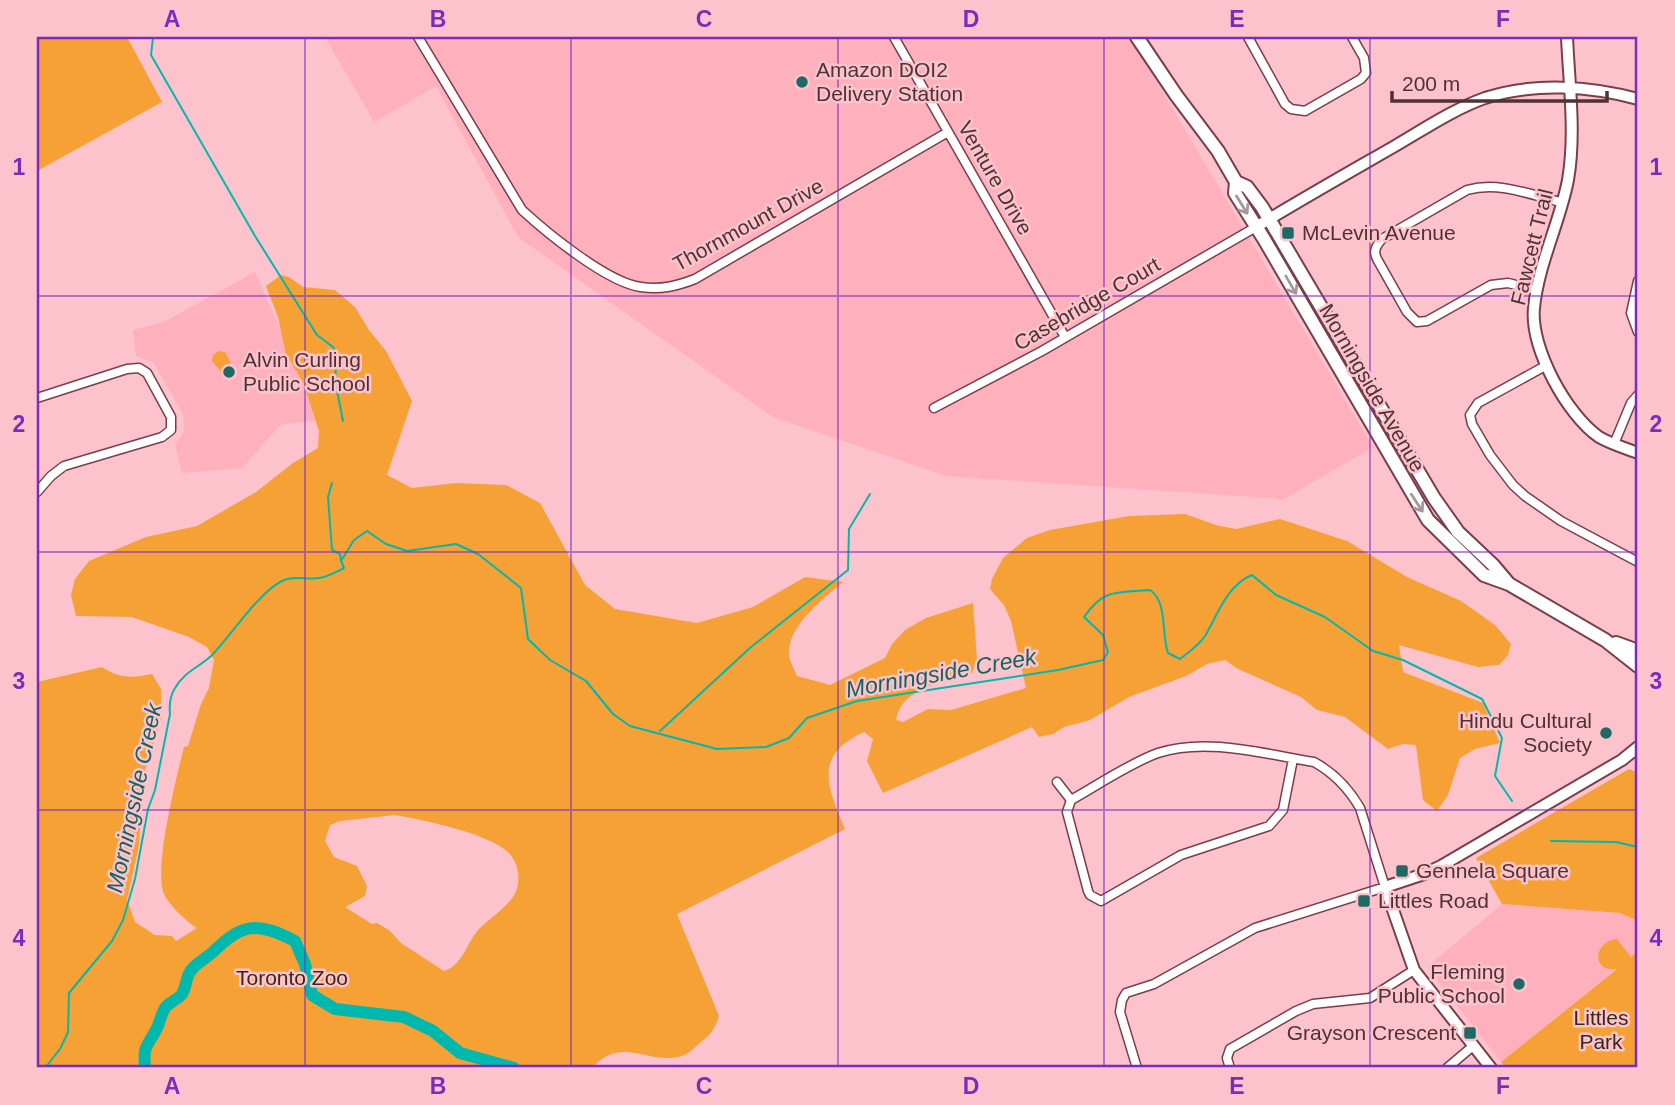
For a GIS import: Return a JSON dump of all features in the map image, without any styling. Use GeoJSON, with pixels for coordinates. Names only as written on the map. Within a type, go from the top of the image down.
{"type":"FeatureCollection","features":[{"type":"Feature","properties":{"kind":"main road","name":"Morningside Avenue"},"geometry":{"type":"LineString","coordinates":[[1137,37],[1218,151],[1236,182],[1235,193],[1428,520],[1484,575],[1509,584],[1605,640],[1638,666]]}},
{"type":"Feature","properties":{"kind":"main road","name":"Morningside Avenue"},"geometry":{"type":"LineString","coordinates":[[1236,182],[1247,187],[1269,219],[1434,498],[1458,532],[1509,584]]}},
{"type":"Feature","properties":{"kind":"main road","name":"Morningside Avenue"},"geometry":{"type":"LineString","coordinates":[[1605,640],[1638,651]]}},
{"type":"Feature","properties":{"kind":"street","name":"Thornmount Drive"},"geometry":{"type":"LineString","coordinates":[[418,37],[522,210],[539,226],[612,277],[639,287],[673,287],[695,279],[948,132]]}},
{"type":"Feature","properties":{"kind":"street","name":"Venture Drive"},"geometry":{"type":"LineString","coordinates":[[894,37],[1065,337]]}},
{"type":"Feature","properties":{"kind":"street"},"geometry":{"type":"LineString","coordinates":[[1248,37],[1285,104],[1298,112],[1361,79],[1366,73],[1364,58],[1352,37]]}},
{"type":"Feature","properties":{"kind":"street","name":"Fawcett Trail"},"geometry":{"type":"LineString","coordinates":[[1567,37],[1571,157],[1537,290],[1533,317],[1540,352],[1570,404],[1599,436],[1638,453]]}},
{"type":"Feature","properties":{"kind":"street"},"geometry":{"type":"LineString","coordinates":[[1256,227],[1416,134],[1485,98],[1527,90],[1569,88],[1600,90],[1638,100]]}},
{"type":"Feature","properties":{"kind":"street"},"geometry":{"type":"LineString","coordinates":[[1537,290],[1508,283],[1491,285],[1427,321],[1417,322],[1407,312],[1374,252],[1382,239],[1393,232],[1467,190],[1480,186],[1502,186],[1561,202]]}},
{"type":"Feature","properties":{"kind":"street","name":"Casebridge Court"},"geometry":{"type":"LineString","coordinates":[[934,408],[1065,337],[1256,227]]}},
{"type":"Feature","properties":{"kind":"street"},"geometry":{"type":"LineString","coordinates":[[1638,281],[1631,313],[1638,332]]}},
{"type":"Feature","properties":{"kind":"street"},"geometry":{"type":"LineString","coordinates":[[1547,365],[1478,403],[1470,415],[1472,424],[1499,468],[1525,496],[1561,521],[1638,562]]}},
{"type":"Feature","properties":{"kind":"street"},"geometry":{"type":"LineString","coordinates":[[37,398],[121,371],[139,368],[147,373],[172,417],[172,430],[162,437],[64,466],[37,492]]}},
{"type":"Feature","properties":{"kind":"street"},"geometry":{"type":"LineString","coordinates":[[1614,444],[1638,395]]}},
{"type":"Feature","properties":{"kind":"street"},"geometry":{"type":"LineString","coordinates":[[1293,759],[1283,810],[1269,826],[1181,855],[1101,901],[1090,895],[1067,813],[1071,800],[1157,753],[1171,750],[1224,746],[1314,762],[1327,769],[1360,808],[1414,970],[1491,1068]]}},
{"type":"Feature","properties":{"kind":"street"},"geometry":{"type":"LineString","coordinates":[[1137,1068],[1120,1012],[1126,993],[1154,984],[1246,931],[1424,874],[1441,866],[1622,760],[1638,747]]}},
{"type":"Feature","properties":{"kind":"street"},"geometry":{"type":"LineString","coordinates":[[1057,782],[1071,800]]}},
{"type":"Feature","properties":{"kind":"street"},"geometry":{"type":"LineString","coordinates":[[1230,1068],[1227,1058],[1230,1049],[1296,1011],[1313,1004],[1370,998],[1414,970]]}},
{"type":"Feature","properties":{"kind":"street"},"geometry":{"type":"LineString","coordinates":[[1447,1068],[1473,1046]]}},
{"type":"Feature","properties":{"kind":"shaded area"},"geometry":{"type":"Polygon","coordinates":[[[325,37],[1130,37],[1373,447],[1282,500],[946,476],[773,417],[518,237],[436,86],[374,122],[325,37]]]}},
{"type":"Feature","properties":{"kind":"shaded area","name":"Alvin Curling Public School"},"geometry":{"type":"Polygon","coordinates":[[[255,272],[300,373],[315,421],[281,424],[242,468],[182,473],[175,445],[184,432],[183,414],[153,362],[136,356],[133,330],[164,322],[255,272]]]}},
{"type":"Feature","properties":{"kind":"shaded area","name":"Fleming Public School"},"geometry":{"type":"Polygon","coordinates":[[[1502,904],[1620,913],[1638,921],[1638,951],[1501,1062],[1427,967],[1502,904]]]}},
{"type":"Feature","properties":{"kind":"green space"},"geometry":{"type":"Polygon","coordinates":[[[37,37],[127,37],[162,102],[37,171],[37,37]]]}},
{"type":"Feature","properties":{"kind":"green space","name":"Toronto Zoo"},"geometry":{"type":"Polygon","coordinates":[[[281,275],[303,287],[335,290],[355,307],[386,351],[412,401],[387,475],[412,488],[456,483],[506,485],[540,503],[585,585],[615,609],[697,623],[753,607],[805,577],[843,582],[802,621],[791,640],[789,650],[790,661],[797,676],[830,685],[885,658],[892,644],[905,630],[926,618],[973,603],[977,660],[972,673],[937,683],[915,693],[906,700],[896,720],[903,722],[928,709],[951,710],[1026,688],[1011,621],[1004,605],[990,589],[1003,558],[1027,538],[1050,530],[1129,516],[1185,514],[1236,529],[1280,519],[1347,541],[1407,577],[1461,601],[1495,625],[1511,644],[1508,655],[1499,665],[1478,667],[1399,645],[1403,672],[1483,703],[1500,743],[1475,749],[1460,758],[1448,795],[1437,811],[1423,800],[1416,745],[1403,744],[1388,749],[1345,717],[1317,710],[1301,697],[1238,669],[1225,660],[1207,664],[1186,676],[1129,697],[1090,720],[1064,727],[1053,734],[1039,737],[1032,727],[883,793],[867,761],[873,739],[864,732],[848,741],[831,761],[830,785],[845,829],[677,914],[719,1016],[710,1034],[684,1055],[660,1058],[637,1053],[615,1053],[603,1058],[592,1068],[37,1068],[37,682],[102,667],[126,677],[152,674],[161,689],[161,719],[143,777],[139,845],[127,900],[135,922],[155,935],[172,936],[176,941],[197,928],[166,898],[161,882],[162,864],[176,778],[184,747],[188,746],[209,688],[214,660],[207,647],[189,637],[132,617],[76,616],[71,595],[75,579],[89,561],[146,537],[197,526],[256,492],[293,463],[318,448],[319,431],[303,382],[286,354],[278,317],[266,286],[281,275]],[[395,815],[340,821],[330,825],[325,841],[334,857],[357,866],[367,886],[365,896],[345,907],[372,924],[377,923],[390,931],[401,943],[444,971],[461,958],[476,932],[513,897],[518,885],[518,871],[509,853],[481,837],[395,815]]]}},
{"type":"Feature","properties":{"kind":"green space"},"geometry":{"type":"Polygon","coordinates":[[[219,351],[225,352],[234,369],[229,374],[223,374],[212,361],[213,355],[219,351]]]}},
{"type":"Feature","properties":{"kind":"green space"},"geometry":{"type":"Polygon","coordinates":[[[1629,769],[1638,773],[1638,921],[1620,913],[1502,904],[1476,858],[1629,769]]]}},
{"type":"Feature","properties":{"kind":"green space","name":"Littles Park"},"geometry":{"type":"Polygon","coordinates":[[[1617,939],[1631,957],[1638,951],[1638,1068],[1506,1068],[1501,1062],[1617,969],[1603,966],[1598,956],[1603,945],[1617,939]]]}},
{"type":"Feature","properties":{"kind":"waterway"},"geometry":{"type":"LineString","coordinates":[[153,37],[151,55],[255,236],[317,335],[333,347],[337,354],[335,380],[343,421]]}},
{"type":"Feature","properties":{"kind":"waterway"},"geometry":{"type":"LineString","coordinates":[[332,483],[328,497],[332,550],[340,554],[341,560]]}},
{"type":"Feature","properties":{"kind":"waterway"},"geometry":{"type":"LineString","coordinates":[[660,731],[751,647],[848,570],[849,529],[870,494]]}},
{"type":"Feature","properties":{"kind":"waterway","name":"Morningside Creek"},"geometry":{"type":"LineString","coordinates":[[45,1068],[60,1049],[68,1032],[69,993],[112,941],[123,920],[135,879],[148,809],[155,790],[170,714],[170,700],[175,688],[187,674],[211,656],[254,605],[273,587],[287,579],[322,577],[344,568],[341,561],[354,540],[367,531],[386,544],[407,551],[456,544],[478,554],[521,588],[528,639],[550,660],[586,681],[613,714],[630,726],[717,749],[766,747],[789,738],[807,718],[857,701],[1058,670],[1103,660],[1108,652],[1103,635],[1084,617],[1098,601],[1120,592],[1150,590],[1156,595],[1162,610],[1168,653],[1180,659],[1203,639],[1230,593],[1252,575],[1276,595],[1325,617],[1373,651],[1403,660],[1482,699],[1502,738],[1495,776],[1512,801]]}},
{"type":"Feature","properties":{"kind":"waterway","name":"Morningside Creek"},"geometry":{"type":"LineString","coordinates":[[1551,841],[1616,842],[1638,847]]}},
{"type":"Feature","properties":{"kind":"waterway"},"geometry":{"type":"LineString","coordinates":[[145,1068],[145,1050],[148,1043],[164,1010],[182,994],[192,969],[233,935],[251,928],[271,930],[295,941],[305,964],[312,995],[335,1009],[404,1017],[433,1031],[460,1053],[514,1068]]}},
{"type":"Feature","properties":{"kind":"place","name":"Amazon DOI2 Delivery Station"},"geometry":{"type":"Point","coordinates":[802,82]}},
{"type":"Feature","properties":{"kind":"place","name":"McLevin Avenue"},"geometry":{"type":"Point","coordinates":[1288,233]}},
{"type":"Feature","properties":{"kind":"place","name":"Alvin Curling Public School"},"geometry":{"type":"Point","coordinates":[229,372]}},
{"type":"Feature","properties":{"kind":"place","name":"Hindu Cultural Society"},"geometry":{"type":"Point","coordinates":[1606,733]}},
{"type":"Feature","properties":{"kind":"place","name":"Gennela Square"},"geometry":{"type":"Point","coordinates":[1402,871]}},
{"type":"Feature","properties":{"kind":"place","name":"Littles Road"},"geometry":{"type":"Point","coordinates":[1364,901]}},
{"type":"Feature","properties":{"kind":"place","name":"Fleming Public School"},"geometry":{"type":"Point","coordinates":[1519,984]}},
{"type":"Feature","properties":{"kind":"place","name":"Grayson Crescent"},"geometry":{"type":"Point","coordinates":[1470,1033]}}]}
